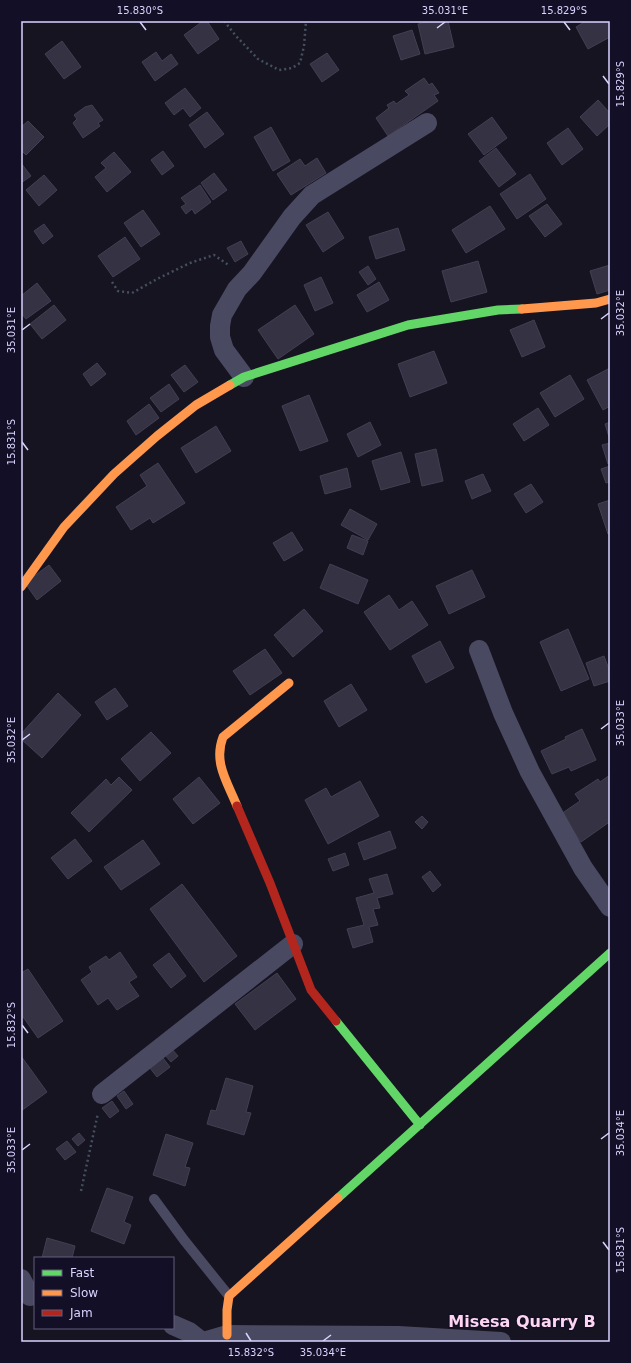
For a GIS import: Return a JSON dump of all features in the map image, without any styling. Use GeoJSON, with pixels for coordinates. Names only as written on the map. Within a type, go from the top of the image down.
{"type":"FeatureCollection","features":[{"type":"Feature","properties":{"kind":"street"},"geometry":{"type":"LineString","coordinates":[[244,377],[224,350],[220,337],[222,316],[236,289],[252,273],[292,217],[312,195],[428,123]]}},
{"type":"Feature","properties":{"kind":"street"},"geometry":{"type":"LineString","coordinates":[[21,587],[64,527],[114,474],[157,436],[196,405],[244,377],[408,325],[498,310],[553,308],[596,304],[610,299]]}},
{"type":"Feature","properties":{"kind":"street"},"geometry":{"type":"LineString","coordinates":[[479,650],[504,713],[530,772],[583,868],[610,907]]}},
{"type":"Feature","properties":{"kind":"street"},"geometry":{"type":"LineString","coordinates":[[289,683],[223,737],[218,753],[220,765],[270,883],[311,990],[360,1054],[420,1125]]}},
{"type":"Feature","properties":{"kind":"street"},"geometry":{"type":"LineString","coordinates":[[102,1094],[293,944]]}},
{"type":"Feature","properties":{"kind":"street"},"geometry":{"type":"LineString","coordinates":[[227,1335],[227,1310],[229,1296],[610,953]]}},
{"type":"Feature","properties":{"kind":"street"},"geometry":{"type":"LineString","coordinates":[[174,1326],[188,1332],[202,1342],[227,1335],[398,1336],[501,1342]]}},
{"type":"Feature","properties":{"kind":"lane"},"geometry":{"type":"LineString","coordinates":[[154,1199],[184,1240],[229,1296]]}},
{"type":"Feature","properties":{"kind":"path"},"geometry":{"type":"LineString","coordinates":[[224,21],[258,59],[280,70],[292,68],[300,63],[304,46],[306,21]]}},
{"type":"Feature","properties":{"kind":"path"},"geometry":{"type":"LineString","coordinates":[[112,282],[118,291],[132,293],[157,278],[214,255],[231,267],[252,273]]}},
{"type":"Feature","properties":{"kind":"path"},"geometry":{"type":"LineString","coordinates":[[81,1191],[102,1094]]}},
{"type":"Feature","properties":{"kind":"building"},"geometry":{"type":"Polygon","coordinates":[[[203,21],[207,21],[219,39],[198,54],[184,35],[203,21]]]}},
{"type":"Feature","properties":{"kind":"building"},"geometry":{"type":"Polygon","coordinates":[[[431,21],[448,21],[454,47],[425,54],[418,24],[431,21]]]}},
{"type":"Feature","properties":{"kind":"building"},"geometry":{"type":"Polygon","coordinates":[[[586,21],[610,21],[610,37],[588,49],[576,27],[586,21]]]}},
{"type":"Feature","properties":{"kind":"building"},"geometry":{"type":"Polygon","coordinates":[[[412,30],[420,54],[401,60],[393,36],[412,30]]]}},
{"type":"Feature","properties":{"kind":"building"},"geometry":{"type":"Polygon","coordinates":[[[62,41],[81,67],[64,79],[45,54],[62,41]]]}},
{"type":"Feature","properties":{"kind":"building"},"geometry":{"type":"Polygon","coordinates":[[[156,52],[162,61],[171,54],[178,64],[155,81],[142,62],[156,52]]]}},
{"type":"Feature","properties":{"kind":"building"},"geometry":{"type":"Polygon","coordinates":[[[327,53],[339,70],[322,82],[310,64],[327,53]]]}},
{"type":"Feature","properties":{"kind":"building"},"geometry":{"type":"Polygon","coordinates":[[[424,78],[429,85],[432,83],[439,93],[434,95],[438,101],[388,136],[376,118],[389,108],[387,105],[394,101],[396,104],[409,95],[405,91],[424,78]]]}},
{"type":"Feature","properties":{"kind":"building"},"geometry":{"type":"Polygon","coordinates":[[[185,88],[201,108],[190,117],[183,108],[174,115],[165,103],[185,88]]]}},
{"type":"Feature","properties":{"kind":"building"},"geometry":{"type":"Polygon","coordinates":[[[598,100],[610,113],[610,124],[597,136],[580,117],[598,100]]]}},
{"type":"Feature","properties":{"kind":"building"},"geometry":{"type":"Polygon","coordinates":[[[92,105],[103,120],[98,123],[100,126],[83,138],[73,123],[77,119],[74,115],[85,107],[92,105]]]}},
{"type":"Feature","properties":{"kind":"building"},"geometry":{"type":"Polygon","coordinates":[[[207,112],[224,134],[205,148],[189,125],[207,112]]]}},
{"type":"Feature","properties":{"kind":"building"},"geometry":{"type":"Polygon","coordinates":[[[492,117],[507,138],[484,155],[468,134],[492,117]]]}},
{"type":"Feature","properties":{"kind":"building"},"geometry":{"type":"Polygon","coordinates":[[[28,121],[44,137],[26,155],[21,150],[21,127],[28,121]]]}},
{"type":"Feature","properties":{"kind":"building"},"geometry":{"type":"Polygon","coordinates":[[[271,127],[290,161],[273,171],[254,137],[271,127]]]}},
{"type":"Feature","properties":{"kind":"building"},"geometry":{"type":"Polygon","coordinates":[[[568,128],[583,149],[562,165],[547,143],[568,128]]]}},
{"type":"Feature","properties":{"kind":"building"},"geometry":{"type":"Polygon","coordinates":[[[496,148],[516,174],[499,187],[479,161],[496,148]]]}},
{"type":"Feature","properties":{"kind":"building"},"geometry":{"type":"Polygon","coordinates":[[[163,151],[174,166],[162,175],[151,160],[163,151]]]}},
{"type":"Feature","properties":{"kind":"building"},"geometry":{"type":"Polygon","coordinates":[[[114,152],[131,172],[107,192],[95,177],[106,168],[101,163],[114,152]]]}},
{"type":"Feature","properties":{"kind":"building"},"geometry":{"type":"Polygon","coordinates":[[[317,158],[326,173],[291,195],[277,174],[300,159],[305,166],[317,158]]]}},
{"type":"Feature","properties":{"kind":"building"},"geometry":{"type":"Polygon","coordinates":[[[21,163],[31,176],[21,183],[21,163]]]}},
{"type":"Feature","properties":{"kind":"building"},"geometry":{"type":"Polygon","coordinates":[[[214,173],[227,190],[213,200],[201,183],[214,173]]]}},
{"type":"Feature","properties":{"kind":"building"},"geometry":{"type":"Polygon","coordinates":[[[530,174],[546,199],[517,219],[500,194],[530,174]]]}},
{"type":"Feature","properties":{"kind":"building"},"geometry":{"type":"Polygon","coordinates":[[[44,175],[57,190],[39,206],[26,190],[44,175]]]}},
{"type":"Feature","properties":{"kind":"building"},"geometry":{"type":"Polygon","coordinates":[[[200,185],[211,202],[195,214],[192,209],[186,214],[181,207],[186,204],[181,198],[200,185]]]}},
{"type":"Feature","properties":{"kind":"building"},"geometry":{"type":"Polygon","coordinates":[[[547,204],[562,224],[545,237],[529,216],[547,204]]]}},
{"type":"Feature","properties":{"kind":"building"},"geometry":{"type":"Polygon","coordinates":[[[490,206],[505,229],[466,253],[452,230],[490,206]]]}},
{"type":"Feature","properties":{"kind":"building"},"geometry":{"type":"Polygon","coordinates":[[[143,210],[160,234],[141,247],[124,223],[143,210]]]}},
{"type":"Feature","properties":{"kind":"building"},"geometry":{"type":"Polygon","coordinates":[[[328,212],[344,238],[323,252],[306,225],[328,212]]]}},
{"type":"Feature","properties":{"kind":"building"},"geometry":{"type":"Polygon","coordinates":[[[44,224],[53,236],[43,244],[34,231],[44,224]]]}},
{"type":"Feature","properties":{"kind":"building"},"geometry":{"type":"Polygon","coordinates":[[[398,228],[405,250],[376,259],[369,237],[398,228]]]}},
{"type":"Feature","properties":{"kind":"building"},"geometry":{"type":"Polygon","coordinates":[[[125,237],[140,259],[113,277],[98,256],[125,237]]]}},
{"type":"Feature","properties":{"kind":"building"},"geometry":{"type":"Polygon","coordinates":[[[241,241],[248,254],[235,262],[227,248],[241,241]]]}},
{"type":"Feature","properties":{"kind":"building"},"geometry":{"type":"Polygon","coordinates":[[[478,261],[487,292],[451,302],[442,271],[478,261]]]}},
{"type":"Feature","properties":{"kind":"building"},"geometry":{"type":"Polygon","coordinates":[[[610,265],[610,290],[597,294],[590,271],[610,265]]]}},
{"type":"Feature","properties":{"kind":"building"},"geometry":{"type":"Polygon","coordinates":[[[368,266],[376,279],[368,285],[359,272],[368,266]]]}},
{"type":"Feature","properties":{"kind":"building"},"geometry":{"type":"Polygon","coordinates":[[[321,277],[333,303],[315,311],[304,285],[321,277]]]}},
{"type":"Feature","properties":{"kind":"building"},"geometry":{"type":"Polygon","coordinates":[[[379,282],[389,300],[367,312],[357,295],[379,282]]]}},
{"type":"Feature","properties":{"kind":"building"},"geometry":{"type":"Polygon","coordinates":[[[37,283],[51,301],[26,319],[21,313],[21,296],[37,283]]]}},
{"type":"Feature","properties":{"kind":"building"},"geometry":{"type":"Polygon","coordinates":[[[54,305],[66,320],[42,339],[30,324],[54,305]]]}},
{"type":"Feature","properties":{"kind":"building"},"geometry":{"type":"Polygon","coordinates":[[[295,305],[314,334],[278,359],[258,330],[295,305]]]}},
{"type":"Feature","properties":{"kind":"building"},"geometry":{"type":"Polygon","coordinates":[[[534,320],[545,347],[522,357],[510,330],[534,320]]]}},
{"type":"Feature","properties":{"kind":"building"},"geometry":{"type":"Polygon","coordinates":[[[434,351],[447,383],[410,397],[398,364],[434,351]]]}},
{"type":"Feature","properties":{"kind":"building"},"geometry":{"type":"Polygon","coordinates":[[[97,363],[106,374],[91,386],[83,374],[97,363]]]}},
{"type":"Feature","properties":{"kind":"building"},"geometry":{"type":"Polygon","coordinates":[[[185,365],[198,382],[184,392],[171,375],[185,365]]]}},
{"type":"Feature","properties":{"kind":"building"},"geometry":{"type":"Polygon","coordinates":[[[610,368],[610,406],[603,410],[587,380],[610,368]]]}},
{"type":"Feature","properties":{"kind":"building"},"geometry":{"type":"Polygon","coordinates":[[[570,375],[584,399],[555,417],[540,393],[570,375]]]}},
{"type":"Feature","properties":{"kind":"building"},"geometry":{"type":"Polygon","coordinates":[[[169,384],[179,399],[161,412],[150,398],[169,384]]]}},
{"type":"Feature","properties":{"kind":"building"},"geometry":{"type":"Polygon","coordinates":[[[309,395],[328,441],[300,451],[282,406],[309,395]]]}},
{"type":"Feature","properties":{"kind":"building"},"geometry":{"type":"Polygon","coordinates":[[[149,404],[159,418],[136,435],[127,421],[149,404]]]}},
{"type":"Feature","properties":{"kind":"building"},"geometry":{"type":"Polygon","coordinates":[[[538,408],[549,425],[524,441],[513,424],[538,408]]]}},
{"type":"Feature","properties":{"kind":"building"},"geometry":{"type":"Polygon","coordinates":[[[370,422],[381,445],[358,457],[347,434],[370,422]]]}},
{"type":"Feature","properties":{"kind":"building"},"geometry":{"type":"Polygon","coordinates":[[[610,422],[610,440],[605,424],[610,422]]]}},
{"type":"Feature","properties":{"kind":"building"},"geometry":{"type":"Polygon","coordinates":[[[216,426],[231,451],[196,473],[181,448],[216,426]]]}},
{"type":"Feature","properties":{"kind":"building"},"geometry":{"type":"Polygon","coordinates":[[[610,443],[610,463],[608,464],[602,445],[610,443]]]}},
{"type":"Feature","properties":{"kind":"building"},"geometry":{"type":"Polygon","coordinates":[[[436,449],[443,481],[422,486],[415,454],[436,449]]]}},
{"type":"Feature","properties":{"kind":"building"},"geometry":{"type":"Polygon","coordinates":[[[401,452],[410,482],[381,490],[372,461],[401,452]]]}},
{"type":"Feature","properties":{"kind":"building"},"geometry":{"type":"Polygon","coordinates":[[[158,463],[185,503],[153,523],[150,518],[131,530],[116,507],[147,486],[140,475],[158,463]]]}},
{"type":"Feature","properties":{"kind":"building"},"geometry":{"type":"Polygon","coordinates":[[[610,466],[610,482],[606,483],[601,469],[610,466]]]}},
{"type":"Feature","properties":{"kind":"building"},"geometry":{"type":"Polygon","coordinates":[[[347,468],[351,487],[325,494],[320,476],[347,468]]]}},
{"type":"Feature","properties":{"kind":"building"},"geometry":{"type":"Polygon","coordinates":[[[483,474],[491,491],[472,499],[465,481],[483,474]]]}},
{"type":"Feature","properties":{"kind":"building"},"geometry":{"type":"Polygon","coordinates":[[[531,484],[543,502],[526,513],[514,494],[531,484]]]}},
{"type":"Feature","properties":{"kind":"building"},"geometry":{"type":"Polygon","coordinates":[[[610,500],[610,533],[608,534],[598,504],[610,500]]]}},
{"type":"Feature","properties":{"kind":"building"},"geometry":{"type":"Polygon","coordinates":[[[350,509],[377,524],[368,540],[341,525],[350,509]]]}},
{"type":"Feature","properties":{"kind":"building"},"geometry":{"type":"Polygon","coordinates":[[[292,532],[303,550],[284,561],[273,543],[292,532]]]}},
{"type":"Feature","properties":{"kind":"building"},"geometry":{"type":"Polygon","coordinates":[[[352,535],[368,541],[363,555],[347,548],[352,535]]]}},
{"type":"Feature","properties":{"kind":"building"},"geometry":{"type":"Polygon","coordinates":[[[330,564],[368,580],[358,604],[320,588],[330,564]]]}},
{"type":"Feature","properties":{"kind":"building"},"geometry":{"type":"Polygon","coordinates":[[[49,565],[61,581],[37,600],[25,583],[49,565]]]}},
{"type":"Feature","properties":{"kind":"building"},"geometry":{"type":"Polygon","coordinates":[[[472,570],[485,597],[449,614],[436,586],[472,570]]]}},
{"type":"Feature","properties":{"kind":"building"},"geometry":{"type":"Polygon","coordinates":[[[389,595],[399,610],[412,601],[428,625],[390,650],[364,612],[389,595]]]}},
{"type":"Feature","properties":{"kind":"building"},"geometry":{"type":"Polygon","coordinates":[[[304,609],[323,631],[293,657],[274,635],[304,609]]]}},
{"type":"Feature","properties":{"kind":"building"},"geometry":{"type":"Polygon","coordinates":[[[568,629],[589,679],[561,691],[540,642],[568,629]]]}},
{"type":"Feature","properties":{"kind":"building"},"geometry":{"type":"Polygon","coordinates":[[[440,641],[454,668],[426,683],[412,656],[440,641]]]}},
{"type":"Feature","properties":{"kind":"building"},"geometry":{"type":"Polygon","coordinates":[[[265,649],[282,673],[250,695],[233,671],[265,649]]]}},
{"type":"Feature","properties":{"kind":"building"},"geometry":{"type":"Polygon","coordinates":[[[604,656],[610,672],[610,681],[594,686],[586,663],[604,656]]]}},
{"type":"Feature","properties":{"kind":"building"},"geometry":{"type":"Polygon","coordinates":[[[351,684],[367,710],[339,727],[324,701],[351,684]]]}},
{"type":"Feature","properties":{"kind":"building"},"geometry":{"type":"Polygon","coordinates":[[[115,688],[128,706],[107,720],[95,702],[115,688]]]}},
{"type":"Feature","properties":{"kind":"building"},"geometry":{"type":"Polygon","coordinates":[[[58,693],[81,715],[42,758],[21,739],[21,734],[58,693]]]}},
{"type":"Feature","properties":{"kind":"building"},"geometry":{"type":"Polygon","coordinates":[[[582,729],[596,760],[571,771],[569,767],[552,774],[541,751],[566,739],[565,737],[582,729]]]}},
{"type":"Feature","properties":{"kind":"building"},"geometry":{"type":"Polygon","coordinates":[[[151,732],[171,753],[140,781],[121,759],[151,732]]]}},
{"type":"Feature","properties":{"kind":"building"},"geometry":{"type":"Polygon","coordinates":[[[610,775],[610,826],[608,823],[581,842],[561,814],[580,801],[575,794],[598,779],[600,782],[610,775]]]}},
{"type":"Feature","properties":{"kind":"building"},"geometry":{"type":"Polygon","coordinates":[[[119,777],[132,790],[89,832],[71,813],[106,779],[111,785],[119,777]]]}},
{"type":"Feature","properties":{"kind":"building"},"geometry":{"type":"Polygon","coordinates":[[[199,777],[220,803],[193,824],[173,799],[199,777]]]}},
{"type":"Feature","properties":{"kind":"building"},"geometry":{"type":"Polygon","coordinates":[[[360,781],[379,816],[328,844],[305,800],[326,788],[331,797],[360,781]]]}},
{"type":"Feature","properties":{"kind":"building"},"geometry":{"type":"Polygon","coordinates":[[[422,816],[428,822],[422,829],[415,822],[422,816]]]}},
{"type":"Feature","properties":{"kind":"building"},"geometry":{"type":"Polygon","coordinates":[[[390,831],[396,848],[364,860],[358,843],[390,831]]]}},
{"type":"Feature","properties":{"kind":"building"},"geometry":{"type":"Polygon","coordinates":[[[75,839],[92,861],[68,879],[51,858],[75,839]]]}},
{"type":"Feature","properties":{"kind":"building"},"geometry":{"type":"Polygon","coordinates":[[[143,840],[160,864],[121,890],[104,867],[143,840]]]}},
{"type":"Feature","properties":{"kind":"building"},"geometry":{"type":"Polygon","coordinates":[[[345,853],[349,865],[333,871],[328,859],[345,853]]]}},
{"type":"Feature","properties":{"kind":"building"},"geometry":{"type":"Polygon","coordinates":[[[430,871],[441,885],[433,892],[422,877],[430,871]]]}},
{"type":"Feature","properties":{"kind":"building"},"geometry":{"type":"Polygon","coordinates":[[[387,874],[393,894],[377,898],[380,908],[373,909],[378,925],[369,927],[373,942],[353,948],[347,929],[364,925],[356,898],[374,893],[369,879],[387,874]]]}},
{"type":"Feature","properties":{"kind":"building"},"geometry":{"type":"Polygon","coordinates":[[[182,884],[237,956],[204,982],[150,909],[182,884]]]}},
{"type":"Feature","properties":{"kind":"building"},"geometry":{"type":"Polygon","coordinates":[[[120,952],[137,977],[129,982],[139,996],[117,1010],[108,998],[98,1005],[81,980],[92,972],[89,967],[106,956],[109,960],[120,952]]]}},
{"type":"Feature","properties":{"kind":"building"},"geometry":{"type":"Polygon","coordinates":[[[169,953],[186,976],[171,988],[153,965],[169,953]]]}},
{"type":"Feature","properties":{"kind":"building"},"geometry":{"type":"Polygon","coordinates":[[[28,969],[63,1021],[38,1038],[21,1014],[21,973],[28,969]]]}},
{"type":"Feature","properties":{"kind":"building"},"geometry":{"type":"Polygon","coordinates":[[[277,973],[296,999],[255,1030],[235,1004],[277,973]]]}},
{"type":"Feature","properties":{"kind":"building"},"geometry":{"type":"Polygon","coordinates":[[[171,1048],[178,1056],[171,1062],[164,1054],[171,1048]]]}},
{"type":"Feature","properties":{"kind":"building"},"geometry":{"type":"Polygon","coordinates":[[[21,1056],[47,1092],[21,1111],[21,1056]]]}},
{"type":"Feature","properties":{"kind":"building"},"geometry":{"type":"Polygon","coordinates":[[[163,1058],[170,1067],[157,1077],[150,1068],[163,1058]]]}},
{"type":"Feature","properties":{"kind":"building"},"geometry":{"type":"Polygon","coordinates":[[[226,1078],[253,1086],[246,1112],[251,1113],[244,1135],[207,1124],[211,1110],[216,1111],[226,1078]]]}},
{"type":"Feature","properties":{"kind":"building"},"geometry":{"type":"Polygon","coordinates":[[[124,1091],[133,1104],[126,1109],[117,1096],[124,1091]]]}},
{"type":"Feature","properties":{"kind":"building"},"geometry":{"type":"Polygon","coordinates":[[[112,1101],[119,1111],[110,1118],[102,1108],[112,1101]]]}},
{"type":"Feature","properties":{"kind":"building"},"geometry":{"type":"Polygon","coordinates":[[[79,1133],[85,1140],[78,1146],[72,1139],[79,1133]]]}},
{"type":"Feature","properties":{"kind":"building"},"geometry":{"type":"Polygon","coordinates":[[[166,1134],[193,1143],[185,1167],[190,1168],[185,1186],[153,1175],[166,1134]]]}},
{"type":"Feature","properties":{"kind":"building"},"geometry":{"type":"Polygon","coordinates":[[[67,1141],[76,1152],[65,1160],[56,1149],[67,1141]]]}},
{"type":"Feature","properties":{"kind":"building"},"geometry":{"type":"Polygon","coordinates":[[[107,1188],[133,1197],[124,1222],[131,1225],[124,1244],[91,1231],[107,1188]]]}},
{"type":"Feature","properties":{"kind":"building"},"geometry":{"type":"Polygon","coordinates":[[[47,1238],[75,1246],[72,1257],[42,1257],[47,1238]]]}},
{"type":"Feature","properties":{"kind":"traffic: fast"},"geometry":{"type":"LineString","coordinates":[[230,385],[244,377],[408,325],[498,310],[522,309]]}},
{"type":"Feature","properties":{"kind":"traffic: fast"},"geometry":{"type":"LineString","coordinates":[[338,1198],[610,953]]}},
{"type":"Feature","properties":{"kind":"traffic: fast"},"geometry":{"type":"LineString","coordinates":[[336,1021],[420,1125]]}},
{"type":"Feature","properties":{"kind":"traffic: slow"},"geometry":{"type":"LineString","coordinates":[[522,309],[596,303],[610,299]]}},
{"type":"Feature","properties":{"kind":"traffic: slow"},"geometry":{"type":"LineString","coordinates":[[21,587],[64,527],[114,474],[157,436],[196,405],[230,385]]}},
{"type":"Feature","properties":{"kind":"traffic: slow"},"geometry":{"type":"LineString","coordinates":[[237,806],[226,781],[221,764],[220,746],[223,737],[289,683]]}},
{"type":"Feature","properties":{"kind":"traffic: slow"},"geometry":{"type":"LineString","coordinates":[[227,1335],[227,1310],[229,1296],[338,1198]]}},
{"type":"Feature","properties":{"kind":"traffic: jam"},"geometry":{"type":"LineString","coordinates":[[237,806],[270,883],[311,990],[336,1021]]}},
{"type":"Feature","properties":{"kind":"district","name":"Misesa Quarry B"},"geometry":{"type":"Point","coordinates":[522,1321]}}]}
